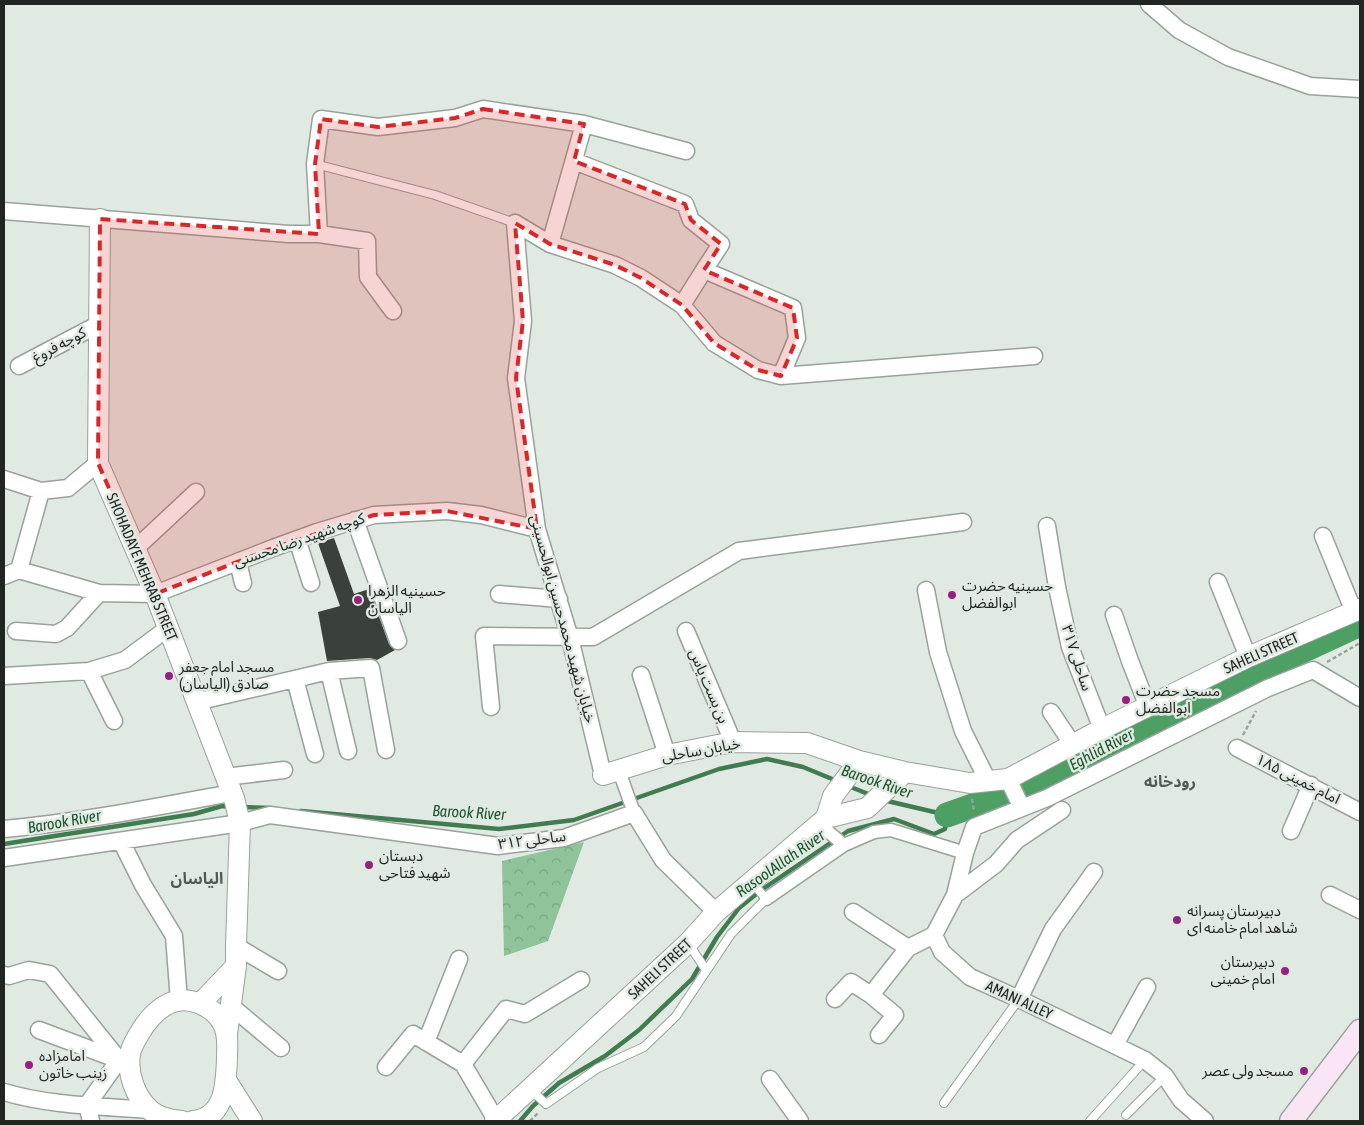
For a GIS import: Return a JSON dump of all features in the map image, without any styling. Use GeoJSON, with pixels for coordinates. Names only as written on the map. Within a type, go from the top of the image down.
{"type":"FeatureCollection","features":[{"type":"Feature","properties":{"kind":"main road"},"geometry":{"type":"LineString","coordinates":[[1291,1121],[1360,1031]]}},
{"type":"Feature","properties":{"kind":"street"},"geometry":{"type":"LineString","coordinates":[[1148,4],[1178,30],[1228,57],[1310,86],[1360,89]]}},
{"type":"Feature","properties":{"kind":"street"},"geometry":{"type":"LineString","coordinates":[[319,234],[315,164],[321,119],[378,127],[454,118],[483,109],[584,124],[686,151]]}},
{"type":"Feature","properties":{"kind":"street"},"geometry":{"type":"LineString","coordinates":[[550,244],[584,124]]}},
{"type":"Feature","properties":{"kind":"street"},"geometry":{"type":"LineString","coordinates":[[574,162],[685,204],[691,220],[721,244],[682,305]]}},
{"type":"Feature","properties":{"kind":"street"},"geometry":{"type":"LineString","coordinates":[[4,211],[289,234],[319,234],[367,241],[368,277],[393,311]]}},
{"type":"Feature","properties":{"kind":"street","name":"SHOHADAYE MEHRAB STREET"},"geometry":{"type":"LineString","coordinates":[[100,219],[98,463],[155,594],[240,820],[236,956],[227,1034],[226,1080],[222,1101],[218,1108],[199,1121]]}},
{"type":"Feature","properties":{"kind":"street"},"geometry":{"type":"LineString","coordinates":[[515,223],[550,244],[615,265],[641,278],[682,305],[714,343],[758,370],[781,376],[1034,356]]}},
{"type":"Feature","properties":{"kind":"street","name":"خیابان شهید محمدحسین ابوالحسینی"},"geometry":{"type":"LineString","coordinates":[[515,223],[523,321],[516,378],[537,529],[611,773]]}},
{"type":"Feature","properties":{"kind":"street"},"geometry":{"type":"LineString","coordinates":[[704,270],[793,308],[797,338],[781,376]]}},
{"type":"Feature","properties":{"kind":"street","name":"کوچه فروغ"},"geometry":{"type":"LineString","coordinates":[[19,366],[99,324]]}},
{"type":"Feature","properties":{"kind":"street"},"geometry":{"type":"LineString","coordinates":[[4,479],[41,491],[68,488],[98,463]]}},
{"type":"Feature","properties":{"kind":"street"},"geometry":{"type":"LineString","coordinates":[[19,570],[41,491]]}},
{"type":"Feature","properties":{"kind":"street"},"geometry":{"type":"LineString","coordinates":[[135,549],[196,492]]}},
{"type":"Feature","properties":{"kind":"street","name":"کوچه شهید رضا محسنی"},"geometry":{"type":"LineString","coordinates":[[155,594],[297,539],[374,514],[448,511],[481,514],[537,529]]}},
{"type":"Feature","properties":{"kind":"street"},"geometry":{"type":"LineString","coordinates":[[355,520],[398,640]]}},
{"type":"Feature","properties":{"kind":"street"},"geometry":{"type":"LineString","coordinates":[[491,706],[484,636],[593,637],[739,551],[963,522]]}},
{"type":"Feature","properties":{"kind":"street","name":"ساحلی ۳۱۷"},"geometry":{"type":"LineString","coordinates":[[1046,526],[1070,647],[1102,729]]}},
{"type":"Feature","properties":{"kind":"street"},"geometry":{"type":"LineString","coordinates":[[1323,536],[1357,610]]}},
{"type":"Feature","properties":{"kind":"street"},"geometry":{"type":"LineString","coordinates":[[297,539],[311,582]]}},
{"type":"Feature","properties":{"kind":"street"},"geometry":{"type":"LineString","coordinates":[[238,562],[244,583]]}},
{"type":"Feature","properties":{"kind":"street"},"geometry":{"type":"LineString","coordinates":[[4,576],[19,570],[99,592],[155,594]]}},
{"type":"Feature","properties":{"kind":"street"},"geometry":{"type":"LineString","coordinates":[[1218,582],[1248,657]]}},
{"type":"Feature","properties":{"kind":"street"},"geometry":{"type":"LineString","coordinates":[[926,590],[943,670],[963,731],[988,781]]}},
{"type":"Feature","properties":{"kind":"street"},"geometry":{"type":"LineString","coordinates":[[16,631],[56,634],[66,628],[99,592]]}},
{"type":"Feature","properties":{"kind":"street"},"geometry":{"type":"LineString","coordinates":[[499,594],[559,599]]}},
{"type":"Feature","properties":{"kind":"street","name":"SAHELI STREET"},"geometry":{"type":"LineString","coordinates":[[905,772],[970,783],[988,781],[1010,783],[1102,729],[1248,657],[1357,610]]}},
{"type":"Feature","properties":{"kind":"street"},"geometry":{"type":"LineString","coordinates":[[1114,615],[1148,707]]}},
{"type":"Feature","properties":{"kind":"street"},"geometry":{"type":"LineString","coordinates":[[4,676],[89,671],[125,660],[168,628]]}},
{"type":"Feature","properties":{"kind":"street","name":"بن بست یاس"},"geometry":{"type":"LineString","coordinates":[[686,632],[733,742]]}},
{"type":"Feature","properties":{"kind":"street"},"geometry":{"type":"LineString","coordinates":[[196,702],[329,671],[370,668],[386,750]]}},
{"type":"Feature","properties":{"kind":"street"},"geometry":{"type":"LineString","coordinates":[[871,995],[908,948],[934,935],[956,895],[965,853],[974,827],[1021,806],[1047,798],[1268,688],[1313,670],[1360,698]]}},
{"type":"Feature","properties":{"kind":"street"},"geometry":{"type":"LineString","coordinates":[[89,671],[114,721]]}},
{"type":"Feature","properties":{"kind":"street"},"geometry":{"type":"LineString","coordinates":[[329,671],[348,751]]}},
{"type":"Feature","properties":{"kind":"street"},"geometry":{"type":"LineString","coordinates":[[641,675],[666,754]]}},
{"type":"Feature","properties":{"kind":"street"},"geometry":{"type":"LineString","coordinates":[[295,679],[315,754]]}},
{"type":"Feature","properties":{"kind":"street"},"geometry":{"type":"LineString","coordinates":[[1051,712],[1073,745]]}},
{"type":"Feature","properties":{"kind":"street","name":"خیابان ساحلی"},"geometry":{"type":"LineString","coordinates":[[611,773],[666,754],[733,742],[807,743],[855,766],[905,772]]}},
{"type":"Feature","properties":{"kind":"street","name":"امام خمینی ۱۸۵"},"geometry":{"type":"LineString","coordinates":[[1237,748],[1360,812]]}},
{"type":"Feature","properties":{"kind":"street"},"geometry":{"type":"LineString","coordinates":[[822,821],[833,796],[855,766]]}},
{"type":"Feature","properties":{"kind":"street"},"geometry":{"type":"LineString","coordinates":[[4,829],[32,827],[140,810],[230,790],[284,770]]}},
{"type":"Feature","properties":{"kind":"street"},"geometry":{"type":"LineString","coordinates":[[822,821],[867,808],[905,772]]}},
{"type":"Feature","properties":{"kind":"street"},"geometry":{"type":"LineString","coordinates":[[611,773],[663,860],[716,912]]}},
{"type":"Feature","properties":{"kind":"street"},"geometry":{"type":"LineString","coordinates":[[1010,783],[1021,806]]}},
{"type":"Feature","properties":{"kind":"street"},"geometry":{"type":"LineString","coordinates":[[1291,831],[1310,785]]}},
{"type":"Feature","properties":{"kind":"street"},"geometry":{"type":"LineString","coordinates":[[956,895],[996,864],[1017,840],[1062,810]]}},
{"type":"Feature","properties":{"kind":"street","name":"ساحلی ۳۱۲"},"geometry":{"type":"LineString","coordinates":[[4,858],[121,841],[270,815],[498,846],[564,838],[634,813]]}},
{"type":"Feature","properties":{"kind":"street"},"geometry":{"type":"LineString","coordinates":[[822,821],[844,845]]}},
{"type":"Feature","properties":{"kind":"street","name":"SAHELI STREET"},"geometry":{"type":"LineString","coordinates":[[496,1121],[535,1094],[691,948],[716,912],[759,891],[822,821]]}},
{"type":"Feature","properties":{"kind":"street"},"geometry":{"type":"LineString","coordinates":[[759,891],[844,845],[874,832],[891,830],[965,853]]}},
{"type":"Feature","properties":{"kind":"street"},"geometry":{"type":"LineString","coordinates":[[121,841],[143,885],[174,936],[178,1001]]}},
{"type":"Feature","properties":{"kind":"street"},"geometry":{"type":"LineString","coordinates":[[1019,999],[1053,929],[1094,872]]}},
{"type":"Feature","properties":{"kind":"street"},"geometry":{"type":"LineString","coordinates":[[1330,895],[1360,910]]}},
{"type":"Feature","properties":{"kind":"street"},"geometry":{"type":"LineString","coordinates":[[853,912],[908,948]]}},
{"type":"Feature","properties":{"kind":"street","name":"AMANI ALLEY"},"geometry":{"type":"LineString","coordinates":[[934,935],[942,952],[970,977],[1145,1060],[1165,1076],[1182,1100],[1205,1121]]}},
{"type":"Feature","properties":{"kind":"street"},"geometry":{"type":"LineString","coordinates":[[200,1004],[236,956],[278,971]]}},
{"type":"Feature","properties":{"kind":"street"},"geometry":{"type":"LineString","coordinates":[[426,1042],[459,960]]}},
{"type":"Feature","properties":{"kind":"street"},"geometry":{"type":"LineString","coordinates":[[4,975],[9,976],[29,970],[50,974],[125,1056],[132,1081],[142,1100],[150,1110]]}},
{"type":"Feature","properties":{"kind":"street"},"geometry":{"type":"LineString","coordinates":[[463,1064],[506,1010],[525,1014],[581,980]]}},
{"type":"Feature","properties":{"kind":"street"},"geometry":{"type":"LineString","coordinates":[[835,1000],[851,982],[871,995],[896,1015],[879,1034]]}},
{"type":"Feature","properties":{"kind":"street"},"geometry":{"type":"LineString","coordinates":[[1115,1045],[1146,987]]}},
{"type":"Feature","properties":{"kind":"street"},"geometry":{"type":"LineString","coordinates":[[87,1105],[125,1056],[150,1018],[169,1003],[189,1001],[209,1008],[217,1015],[227,1034]]}},
{"type":"Feature","properties":{"kind":"street"},"geometry":{"type":"LineString","coordinates":[[230,1006],[281,1048]]}},
{"type":"Feature","properties":{"kind":"street"},"geometry":{"type":"LineString","coordinates":[[39,1030],[125,1056]]}},
{"type":"Feature","properties":{"kind":"street"},"geometry":{"type":"LineString","coordinates":[[386,1068],[413,1034],[463,1064],[496,1121]]}},
{"type":"Feature","properties":{"kind":"street"},"geometry":{"type":"LineString","coordinates":[[770,1079],[800,1121]]}},
{"type":"Feature","properties":{"kind":"street"},"geometry":{"type":"LineString","coordinates":[[226,1080],[252,1121]]}},
{"type":"Feature","properties":{"kind":"street"},"geometry":{"type":"LineString","coordinates":[[4,1092],[30,1100],[150,1110],[166,1118],[182,1121]]}},
{"type":"Feature","properties":{"kind":"street"},"geometry":{"type":"LineString","coordinates":[[87,1105],[91,1121]]}},
{"type":"Feature","properties":{"kind":"street"},"geometry":{"type":"LineString","coordinates":[[193,1121],[199,1121]]}},
{"type":"Feature","properties":{"kind":"lane"},"geometry":{"type":"LineString","coordinates":[[315,164],[435,195],[515,223]]}},
{"type":"Feature","properties":{"kind":"lane"},"geometry":{"type":"LineString","coordinates":[[535,1094],[546,1104],[598,1068],[644,1047],[676,1016],[704,968],[731,934],[759,891]]}},
{"type":"Feature","properties":{"kind":"lane"},"geometry":{"type":"LineString","coordinates":[[691,948],[704,968]]}},
{"type":"Feature","properties":{"kind":"lane"},"geometry":{"type":"LineString","coordinates":[[944,1102],[1019,999]]}},
{"type":"Feature","properties":{"kind":"lane"},"geometry":{"type":"LineString","coordinates":[[1090,1121],[1145,1060]]}},
{"type":"Feature","properties":{"kind":"lane"},"geometry":{"type":"LineString","coordinates":[[1126,1116],[1165,1076]]}},
{"type":"Feature","properties":{"kind":"path"},"geometry":{"type":"LineString","coordinates":[[1313,670],[1360,643]]}},
{"type":"Feature","properties":{"kind":"path"},"geometry":{"type":"LineString","coordinates":[[1237,748],[1268,688]]}},
{"type":"Feature","properties":{"kind":"highlighted area"},"geometry":{"type":"Polygon","coordinates":[[[483,109],[584,124],[574,161],[685,204],[691,220],[721,244],[704,270],[793,308],[797,338],[781,376],[758,370],[714,343],[682,305],[641,278],[615,265],[550,244],[515,223],[523,321],[516,378],[537,529],[447,511],[374,515],[273,548],[155,594],[98,463],[100,219],[319,234],[315,164],[321,119],[378,127],[455,118],[483,109]]]}},
{"type":"Feature","properties":{"kind":"green space"},"geometry":{"type":"Polygon","coordinates":[[[584,842],[548,941],[504,956],[502,861],[584,842]]]}},
{"type":"Feature","properties":{"kind":"building","name":"حسینیه الزهرا الیاسان"},"geometry":{"type":"Polygon","coordinates":[[[334,538],[354,594],[369,589],[389,644],[395,650],[377,660],[370,658],[327,661],[318,612],[340,606],[318,543],[334,538]]]}},
{"type":"Feature","properties":{"kind":"waterway","name":"Eghlid River"},"geometry":{"type":"LineString","coordinates":[[947,815],[1034,784],[1200,698],[1360,624]]}},
{"type":"Feature","properties":{"kind":"waterway","name":"Barook River"},"geometry":{"type":"LineString","coordinates":[[301,811],[499,829],[574,820],[719,769],[767,759],[803,767],[837,781]]}},
{"type":"Feature","properties":{"kind":"waterway","name":"Barook River"},"geometry":{"type":"LineString","coordinates":[[848,786],[871,795]]}},
{"type":"Feature","properties":{"kind":"waterway","name":"RasoolAllah River"},"geometry":{"type":"LineString","coordinates":[[520,1121],[533,1106],[559,1083],[605,1056],[639,1030],[692,979],[717,937],[739,908],[760,891],[848,831],[894,819],[934,834],[945,829],[947,815],[883,800]]}},
{"type":"Feature","properties":{"kind":"waterway","name":"Barook River"},"geometry":{"type":"LineString","coordinates":[[4,844],[194,814],[222,806],[231,807]]}},
{"type":"Feature","properties":{"kind":"waterway","name":"Barook River"},"geometry":{"type":"LineString","coordinates":[[242,807],[271,808]]}},
{"type":"Feature","properties":{"kind":"place","name":"حسینیه حضرت ابوالفضل"},"geometry":{"type":"Point","coordinates":[952,595]}},
{"type":"Feature","properties":{"kind":"place","name":"حسینیه الزهرا الیاسان"},"geometry":{"type":"Point","coordinates":[358,600]}},
{"type":"Feature","properties":{"kind":"place","name":"مسجد امام جعفر صادق (الیاسان)"},"geometry":{"type":"Point","coordinates":[169,676]}},
{"type":"Feature","properties":{"kind":"place","name":"مسجد حضرت ابوالفضل"},"geometry":{"type":"Point","coordinates":[1126,700]}},
{"type":"Feature","properties":{"kind":"place","name":"دبستان شهید فتاحی"},"geometry":{"type":"Point","coordinates":[369,865]}},
{"type":"Feature","properties":{"kind":"place","name":"دبیرستان پسرانه شاهد امام خامنه ای"},"geometry":{"type":"Point","coordinates":[1177,920]}},
{"type":"Feature","properties":{"kind":"place","name":"دبیرستان امام خمینی"},"geometry":{"type":"Point","coordinates":[1285,971]}},
{"type":"Feature","properties":{"kind":"place","name":"امامزاده زینب خاتون"},"geometry":{"type":"Point","coordinates":[29,1065]}},
{"type":"Feature","properties":{"kind":"place","name":"مسجد ولی عصر"},"geometry":{"type":"Point","coordinates":[1304,1071]}},
{"type":"Feature","properties":{"kind":"district","name":"رودخانه"},"geometry":{"type":"Point","coordinates":[1170,781]}},
{"type":"Feature","properties":{"kind":"district","name":"الیاسان"},"geometry":{"type":"Point","coordinates":[197,878]}}]}
